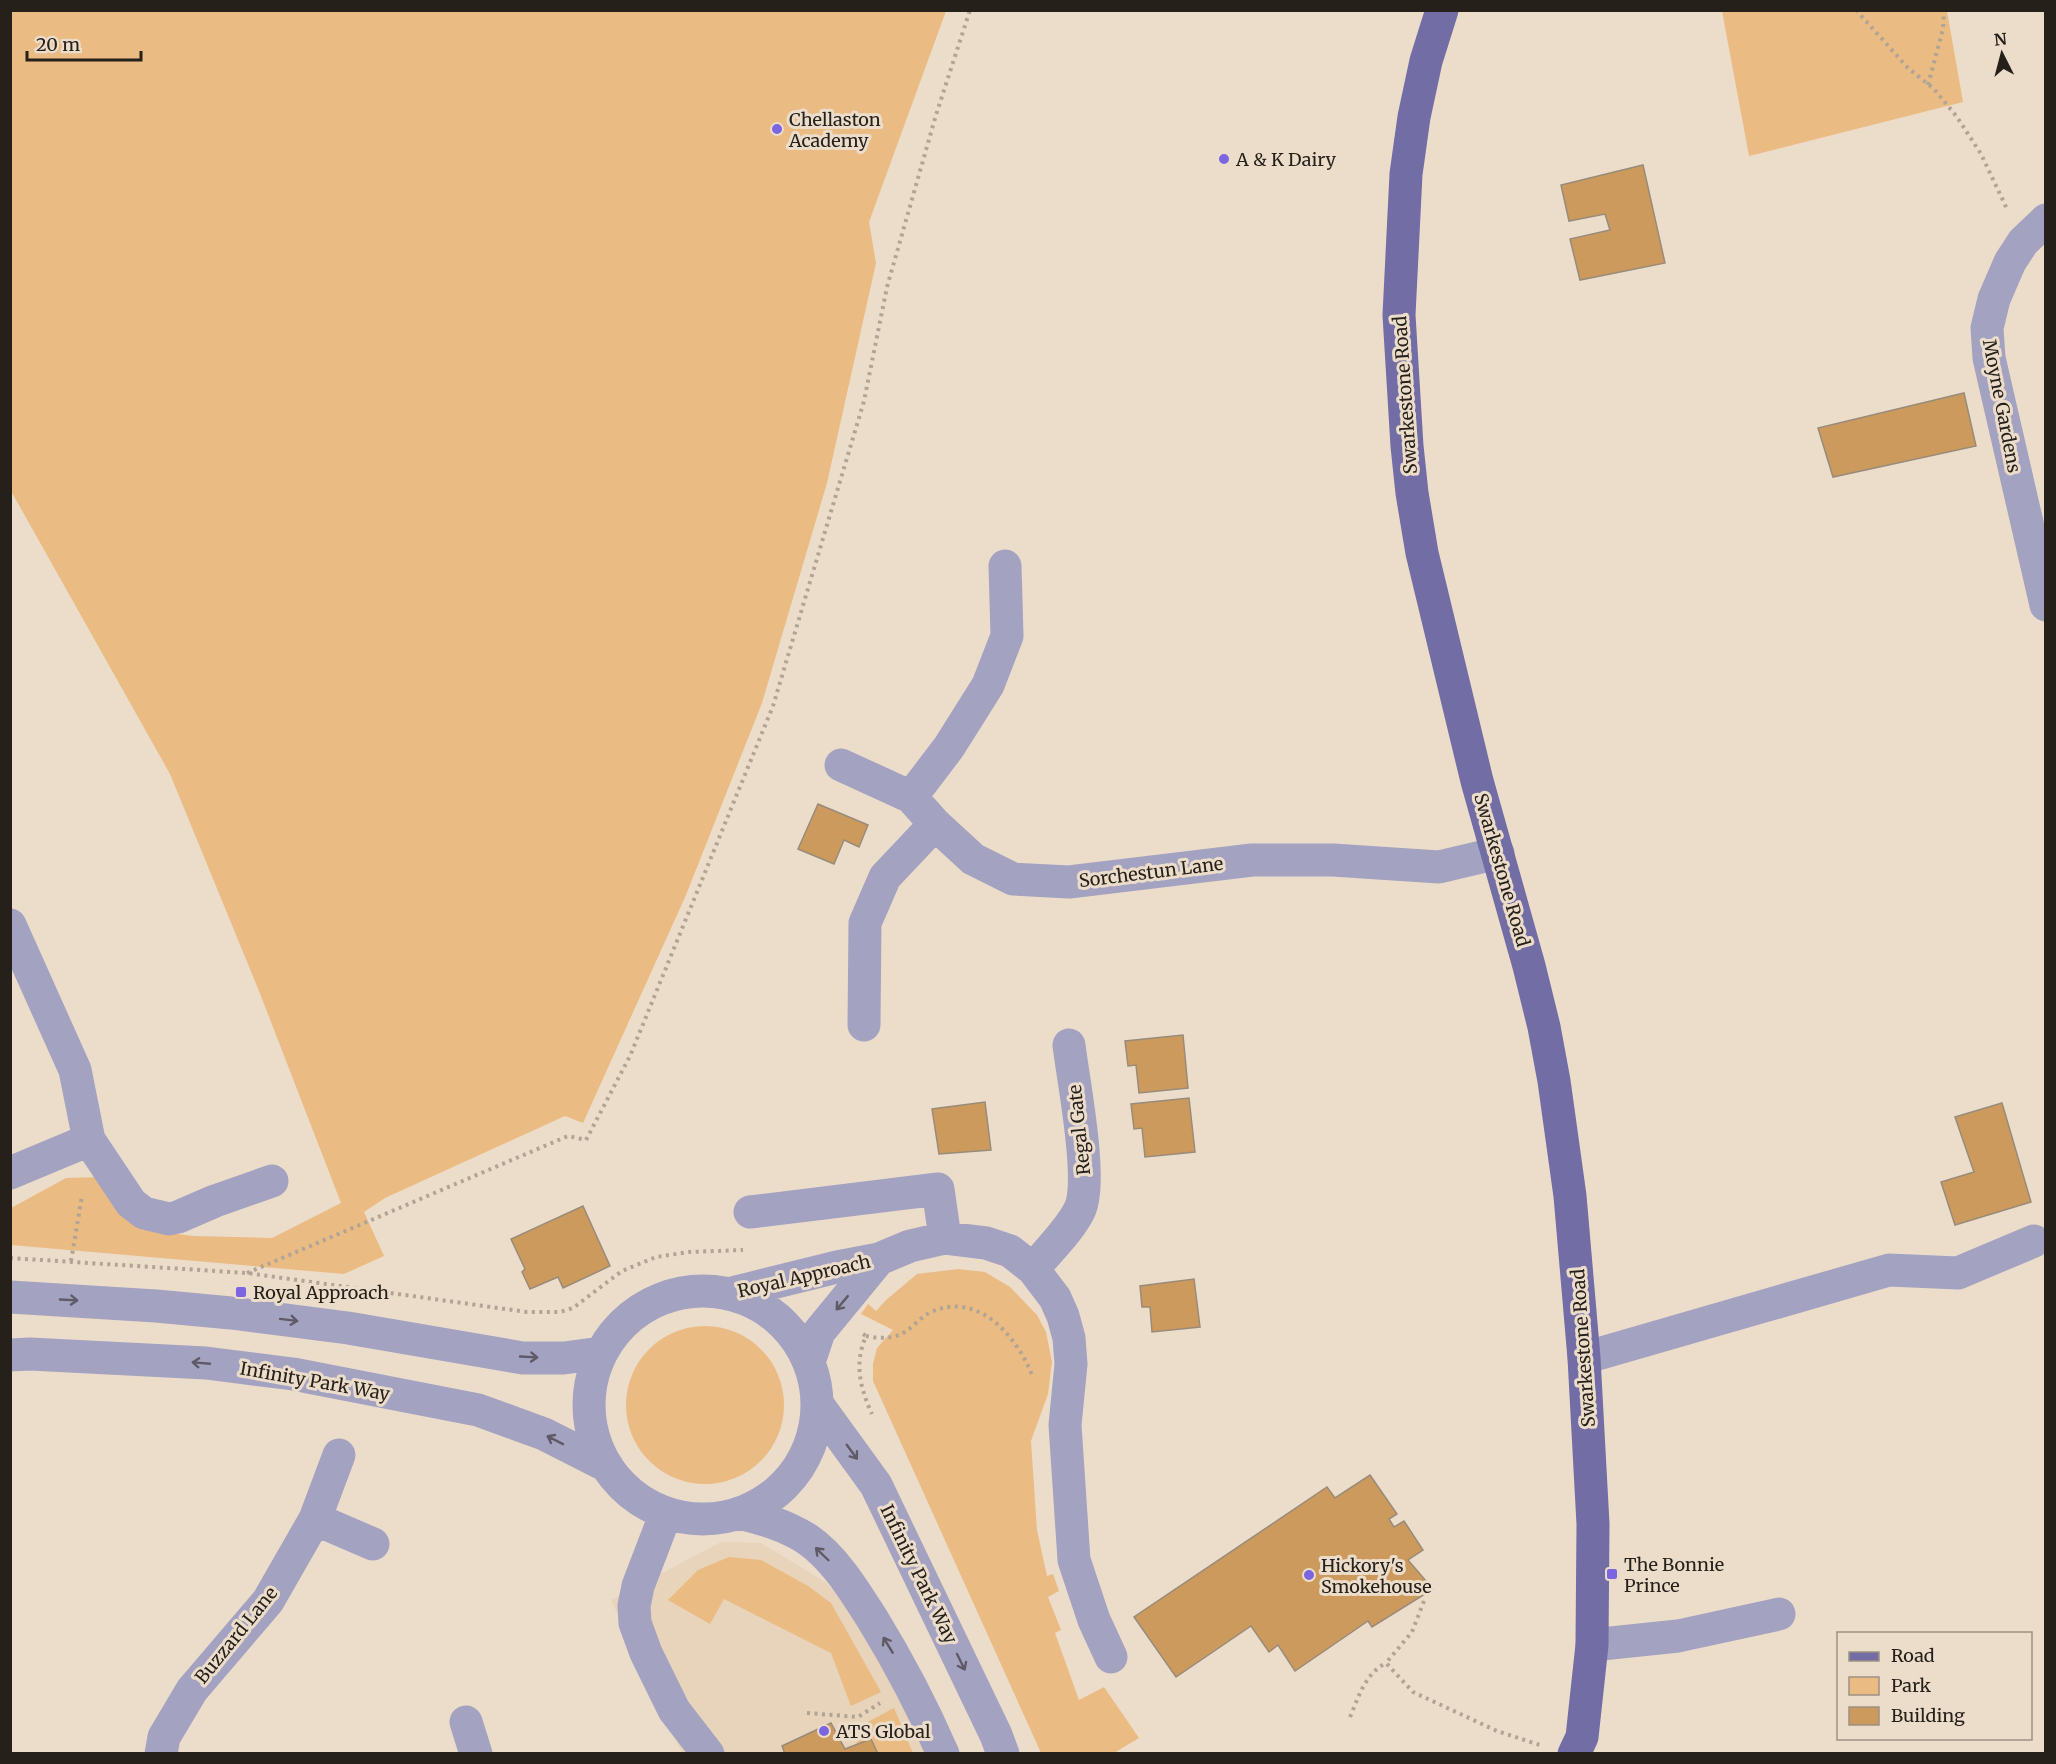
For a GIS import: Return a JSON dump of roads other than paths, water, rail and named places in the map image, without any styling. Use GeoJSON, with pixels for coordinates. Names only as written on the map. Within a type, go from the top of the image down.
{"type":"FeatureCollection","features":[{"type":"Feature","properties":{"kind":"main road","name":"Swarkestone Road"},"geometry":{"type":"LineString","coordinates":[[1442,10],[1426,61],[1414,117],[1406,174],[1399,315],[1402,371],[1412,493],[1422,553],[1476,781],[1529,966],[1554,1081],[1570,1196],[1584,1358],[1593,1524],[1592,1644],[1580,1748]]}},
{"type":"Feature","properties":{"kind":"street","name":"Moyne Gardens"},"geometry":{"type":"LineString","coordinates":[[2034,231],[2010,262],[1994,299],[1987,328],[1989,358],[2046,605]]}},
{"type":"Feature","properties":{"kind":"street"},"geometry":{"type":"LineString","coordinates":[[911,797],[949,747],[988,685],[1007,636],[1005,566]]}},
{"type":"Feature","properties":{"kind":"street","name":"Sorchestun Lane"},"geometry":{"type":"LineString","coordinates":[[841,765],[911,797],[934,824],[973,859],[1012,879],[1069,882],[1252,860],[1333,861],[1438,867],[1498,853]]}},
{"type":"Feature","properties":{"kind":"street"},"geometry":{"type":"LineString","coordinates":[[864,1025],[865,923],[885,877],[934,824]]}},
{"type":"Feature","properties":{"kind":"street"},"geometry":{"type":"LineString","coordinates":[[10,925],[75,1070],[92,1144],[131,1203],[144,1213],[169,1219],[273,1181]]}},
{"type":"Feature","properties":{"kind":"street","name":"Regal Gate"},"geometry":{"type":"LineString","coordinates":[[1033,1269],[1080,1210],[1084,1194],[1083,1154],[1069,1046]]}},
{"type":"Feature","properties":{"kind":"street"},"geometry":{"type":"LineString","coordinates":[[23,1167],[92,1144]]}},
{"type":"Feature","properties":{"kind":"street"},"geometry":{"type":"LineString","coordinates":[[750,1212],[938,1190],[945,1238]]}},
{"type":"Feature","properties":{"kind":"street","name":"Royal Approach"},"geometry":{"type":"LineString","coordinates":[[728,1294],[879,1258],[910,1246],[945,1238],[986,1243],[1011,1251],[1033,1269],[1055,1298],[1064,1316],[1069,1338],[1071,1364],[1065,1425],[1074,1560],[1094,1620],[1111,1657]]}},
{"type":"Feature","properties":{"kind":"street"},"geometry":{"type":"LineString","coordinates":[[1584,1358],[1889,1270],[1958,1273],[2034,1240]]}},
{"type":"Feature","properties":{"kind":"street","name":"Royal Approach"},"geometry":{"type":"LineString","coordinates":[[809,1362],[819,1332],[879,1258]]}},
{"type":"Feature","properties":{"kind":"street"},"geometry":{"type":"LineString","coordinates":[[691,1291],[728,1294],[749,1300],[769,1311],[785,1325],[799,1342],[809,1362],[816,1383],[818,1405],[815,1429],[808,1452],[796,1472],[780,1490],[761,1504],[721,1518],[684,1518],[666,1513],[632,1495],[607,1466],[597,1449],[591,1430],[589,1410],[591,1381],[601,1353],[623,1323],[654,1302],[691,1291]]}},
{"type":"Feature","properties":{"kind":"street"},"geometry":{"type":"LineString","coordinates":[[10,1297],[156,1306],[243,1315],[348,1328],[523,1358],[564,1358],[601,1353]]}},
{"type":"Feature","properties":{"kind":"street","name":"Infinity Park Way"},"geometry":{"type":"LineString","coordinates":[[10,1355],[42,1354],[195,1363],[293,1374],[478,1410],[544,1434],[607,1466]]}},
{"type":"Feature","properties":{"kind":"street","name":"Infinity Park Way"},"geometry":{"type":"LineString","coordinates":[[818,1405],[876,1485],[992,1725],[1003,1754]]}},
{"type":"Feature","properties":{"kind":"street","name":"Buzzard Lane"},"geometry":{"type":"LineString","coordinates":[[161,1754],[164,1737],[192,1690],[268,1601],[315,1519],[339,1455]]}},
{"type":"Feature","properties":{"kind":"street"},"geometry":{"type":"LineString","coordinates":[[666,1513],[638,1586],[634,1606],[635,1623],[646,1653],[674,1710],[708,1754]]}},
{"type":"Feature","properties":{"kind":"street"},"geometry":{"type":"LineString","coordinates":[[739,1513],[777,1523],[808,1540],[835,1566],[859,1599],[911,1684],[943,1754]]}},
{"type":"Feature","properties":{"kind":"street"},"geometry":{"type":"LineString","coordinates":[[315,1519],[373,1544]]}},
{"type":"Feature","properties":{"kind":"street"},"geometry":{"type":"LineString","coordinates":[[1592,1644],[1678,1636],[1779,1614]]}},
{"type":"Feature","properties":{"kind":"street"},"geometry":{"type":"LineString","coordinates":[[466,1722],[476,1754]]}},
{"type":"Feature","properties":{"kind":"place","name":"Chellaston Academy"},"geometry":{"type":"Point","coordinates":[777,129]}},
{"type":"Feature","properties":{"kind":"place","name":"A & K Dairy"},"geometry":{"type":"Point","coordinates":[1224,159]}},
{"type":"Feature","properties":{"kind":"place","name":"Royal Approach"},"geometry":{"type":"Point","coordinates":[241,1292]}},
{"type":"Feature","properties":{"kind":"place","name":"The Bonnie Prince"},"geometry":{"type":"Point","coordinates":[1612,1574]}},
{"type":"Feature","properties":{"kind":"place","name":"Hickory's Smokehouse"},"geometry":{"type":"Point","coordinates":[1309,1575]}},
{"type":"Feature","properties":{"kind":"place","name":"ATS Global"},"geometry":{"type":"Point","coordinates":[824,1731]}}]}
